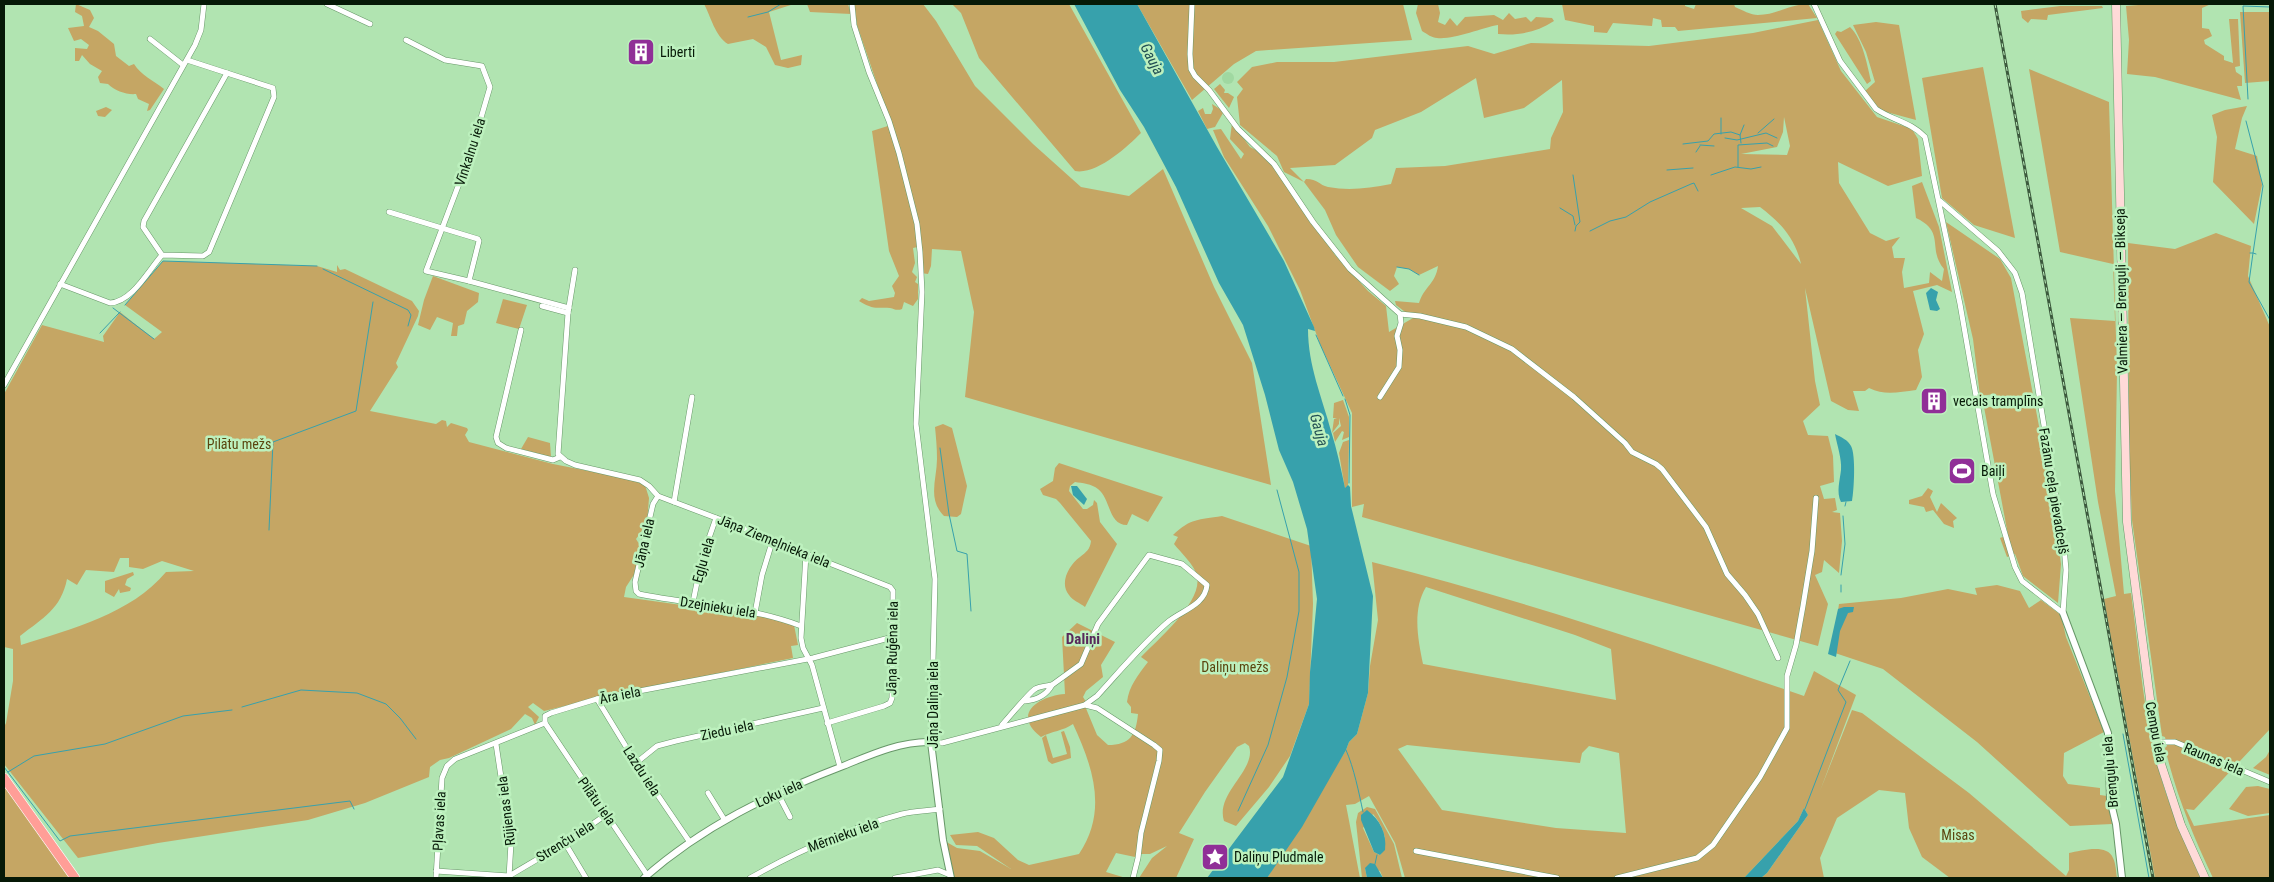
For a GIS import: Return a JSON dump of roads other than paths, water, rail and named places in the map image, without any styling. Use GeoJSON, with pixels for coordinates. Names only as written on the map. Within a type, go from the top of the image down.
{"type":"FeatureCollection","features":[{"type":"Feature","properties":{"kind":"highway"},"geometry":{"type":"LineString","coordinates":[[4,778],[75,878]]}},
{"type":"Feature","properties":{"kind":"main road","name":"Valmiera — Brenguļi — Bikseja"},"geometry":{"type":"LineString","coordinates":[[2116,4],[2126,522],[2132,578]]}},
{"type":"Feature","properties":{"kind":"main road","name":"Cempu iela"},"geometry":{"type":"LineString","coordinates":[[2132,578],[2156,742],[2174,805],[2205,878]]}},
{"type":"Feature","properties":{"kind":"street"},"geometry":{"type":"LineString","coordinates":[[4,385],[187,60],[201,30],[204,4]]}},
{"type":"Feature","properties":{"kind":"street"},"geometry":{"type":"LineString","coordinates":[[327,4],[370,24]]}},
{"type":"Feature","properties":{"kind":"street","name":"Jāņa Daliņa iela"},"geometry":{"type":"LineString","coordinates":[[852,4],[854,25],[869,72],[889,121],[917,224],[922,292],[916,424],[935,579],[931,742],[950,877]]}},
{"type":"Feature","properties":{"kind":"street"},"geometry":{"type":"LineString","coordinates":[[1192,4],[1190,54],[1191,69],[1195,76],[1209,90],[1238,129],[1274,164],[1313,222],[1350,270],[1400,314],[1466,327],[1512,349],[1574,397],[1625,442],[1632,452],[1656,464],[1706,527],[1724,568],[1758,614],[1778,658]]}},
{"type":"Feature","properties":{"kind":"street"},"geometry":{"type":"LineString","coordinates":[[1814,4],[1840,61],[1876,110],[1883,115],[1911,125],[1925,137],[1972,366],[1993,494],[2015,567],[2022,580],[2063,613]]}},
{"type":"Feature","properties":{"kind":"street"},"geometry":{"type":"LineString","coordinates":[[150,39],[183,65]]}},
{"type":"Feature","properties":{"kind":"street","name":"Vīnkalnu iela"},"geometry":{"type":"LineString","coordinates":[[406,40],[445,60],[482,66],[490,87],[471,152],[426,271],[469,281]]}},
{"type":"Feature","properties":{"kind":"street"},"geometry":{"type":"LineString","coordinates":[[162,255],[203,256],[210,252],[274,97],[273,88],[267,85],[187,60]]}},
{"type":"Feature","properties":{"kind":"street"},"geometry":{"type":"LineString","coordinates":[[162,255],[143,228],[144,220],[227,73]]}},
{"type":"Feature","properties":{"kind":"street","name":"Fazānu ceļa pievadceļš"},"geometry":{"type":"LineString","coordinates":[[1939,200],[1998,251],[2015,273],[2022,293],[2064,546],[2066,570],[2063,613]]}},
{"type":"Feature","properties":{"kind":"street"},"geometry":{"type":"LineString","coordinates":[[389,212],[480,241],[469,281],[568,310]]}},
{"type":"Feature","properties":{"kind":"street"},"geometry":{"type":"LineString","coordinates":[[60,284],[110,303],[118,303],[127,297],[162,255]]}},
{"type":"Feature","properties":{"kind":"street"},"geometry":{"type":"LineString","coordinates":[[575,270],[568,310],[558,454],[560,457],[575,464],[640,480],[658,496]]}},
{"type":"Feature","properties":{"kind":"street"},"geometry":{"type":"LineString","coordinates":[[542,306],[568,310]]}},
{"type":"Feature","properties":{"kind":"street"},"geometry":{"type":"LineString","coordinates":[[1380,397],[1399,367],[1400,350],[1397,336],[1401,323],[1400,314]]}},
{"type":"Feature","properties":{"kind":"street"},"geometry":{"type":"LineString","coordinates":[[1401,323],[1410,315]]}},
{"type":"Feature","properties":{"kind":"street"},"geometry":{"type":"LineString","coordinates":[[521,330],[496,437],[498,443],[506,448],[553,460],[560,457]]}},
{"type":"Feature","properties":{"kind":"street"},"geometry":{"type":"LineString","coordinates":[[674,502],[692,397]]}},
{"type":"Feature","properties":{"kind":"street","name":"Jāņa Ziemeļnieka iela"},"geometry":{"type":"LineString","coordinates":[[658,496],[793,546],[806,554],[890,587]]}},
{"type":"Feature","properties":{"kind":"street","name":"Jāņa iela"},"geometry":{"type":"LineString","coordinates":[[636,591],[635,582],[643,545],[653,504],[658,496]]}},
{"type":"Feature","properties":{"kind":"street"},"geometry":{"type":"LineString","coordinates":[[1617,878],[1697,858],[1708,850],[1729,824],[1755,785],[1787,728],[1787,676],[1796,645],[1805,597],[1812,551],[1816,498]]}},
{"type":"Feature","properties":{"kind":"street","name":"Egļu iela"},"geometry":{"type":"LineString","coordinates":[[693,602],[702,558],[716,518]]}},
{"type":"Feature","properties":{"kind":"street"},"geometry":{"type":"LineString","coordinates":[[756,613],[762,575],[773,539]]}},
{"type":"Feature","properties":{"kind":"street"},"geometry":{"type":"LineString","coordinates":[[806,554],[800,626],[803,648],[812,665],[840,767]]}},
{"type":"Feature","properties":{"kind":"street"},"geometry":{"type":"LineString","coordinates":[[931,742],[942,742],[1085,705],[1097,696],[1170,621],[1200,601],[1206,593],[1207,585],[1182,564],[1148,555],[1098,624],[1081,664],[1052,686],[1049,691],[1039,697],[1025,701]]}},
{"type":"Feature","properties":{"kind":"street","name":"Jāņa Ruģēna iela"},"geometry":{"type":"LineString","coordinates":[[827,723],[890,703],[892,698],[893,591],[890,587]]}},
{"type":"Feature","properties":{"kind":"street","name":"Dzejnieku iela"},"geometry":{"type":"LineString","coordinates":[[636,591],[639,594],[657,598],[693,602],[780,618],[800,626]]}},
{"type":"Feature","properties":{"kind":"street","name":"Brenguļu iela"},"geometry":{"type":"LineString","coordinates":[[2063,613],[2108,733],[2110,799],[2116,824],[2122,878]]}},
{"type":"Feature","properties":{"kind":"street","name":"Āra iela"},"geometry":{"type":"LineString","coordinates":[[447,766],[456,759],[545,723],[545,716],[551,712],[597,699],[808,658],[893,637]]}},
{"type":"Feature","properties":{"kind":"street"},"geometry":{"type":"LineString","coordinates":[[1002,725],[1025,701],[1030,693],[1037,688],[1052,686]]}},
{"type":"Feature","properties":{"kind":"street","name":"Lazdu iela"},"geometry":{"type":"LineString","coordinates":[[597,699],[636,763],[689,841]]}},
{"type":"Feature","properties":{"kind":"street"},"geometry":{"type":"LineString","coordinates":[[1085,705],[1097,708],[1160,750],[1133,878]]}},
{"type":"Feature","properties":{"kind":"street","name":"Ziedu iela"},"geometry":{"type":"LineString","coordinates":[[636,763],[657,746],[823,708]]}},
{"type":"Feature","properties":{"kind":"street","name":"Pilātu iela"},"geometry":{"type":"LineString","coordinates":[[545,723],[647,877]]}},
{"type":"Feature","properties":{"kind":"street","name":"Loku iela"},"geometry":{"type":"LineString","coordinates":[[647,877],[689,841],[724,819],[777,792],[889,749],[931,742]]}},
{"type":"Feature","properties":{"kind":"street","name":"Raunas iela"},"geometry":{"type":"LineString","coordinates":[[2156,742],[2175,742],[2270,782]]}},
{"type":"Feature","properties":{"kind":"street","name":"Rūjienas iela"},"geometry":{"type":"LineString","coordinates":[[496,744],[511,843],[509,877]]}},
{"type":"Feature","properties":{"kind":"street","name":"Pļavas iela"},"geometry":{"type":"LineString","coordinates":[[436,878],[442,778],[447,766]]}},
{"type":"Feature","properties":{"kind":"street"},"geometry":{"type":"LineString","coordinates":[[777,792],[790,817]]}},
{"type":"Feature","properties":{"kind":"street"},"geometry":{"type":"LineString","coordinates":[[708,793],[724,819]]}},
{"type":"Feature","properties":{"kind":"street","name":"Mērnieku iela"},"geometry":{"type":"LineString","coordinates":[[750,878],[794,854],[831,838],[904,813],[940,810]]}},
{"type":"Feature","properties":{"kind":"street","name":"Strenču iela"},"geometry":{"type":"LineString","coordinates":[[509,877],[565,843],[607,814]]}},
{"type":"Feature","properties":{"kind":"street"},"geometry":{"type":"LineString","coordinates":[[565,843],[586,878]]}},
{"type":"Feature","properties":{"kind":"street"},"geometry":{"type":"LineString","coordinates":[[1416,851],[1557,878]]}},
{"type":"Feature","properties":{"kind":"street"},"geometry":{"type":"LineString","coordinates":[[895,878],[938,870],[950,877]]}},
{"type":"Feature","properties":{"kind":"street"},"geometry":{"type":"LineString","coordinates":[[436,871],[509,877]]}},
{"type":"Feature","properties":{"kind":"water","name":"Gauja"},"geometry":{"type":"Polygon","coordinates":[[[1074,4],[1137,4],[1217,147],[1284,261],[1314,327],[1315,331],[1308,329],[1310,356],[1345,488],[1348,485],[1350,487],[1351,506],[1373,596],[1368,693],[1357,734],[1349,742],[1302,827],[1267,878],[1207,878],[1283,777],[1309,704],[1317,599],[1307,529],[1293,482],[1279,450],[1265,395],[1243,325],[1219,283],[1176,187],[1144,127],[1120,90],[1074,4]]]}},
{"type":"Feature","properties":{"kind":"water"},"geometry":{"type":"Polygon","coordinates":[[[1931,288],[1938,292],[1936,300],[1940,309],[1937,311],[1930,310],[1926,293],[1931,288]]]}},
{"type":"Feature","properties":{"kind":"water"},"geometry":{"type":"Polygon","coordinates":[[[1835,434],[1848,442],[1853,451],[1852,501],[1841,502],[1839,490],[1841,466],[1835,434]]]}},
{"type":"Feature","properties":{"kind":"water"},"geometry":{"type":"Polygon","coordinates":[[[1071,486],[1077,486],[1087,499],[1084,505],[1073,495],[1071,486]]]}},
{"type":"Feature","properties":{"kind":"water"},"geometry":{"type":"Polygon","coordinates":[[[1854,607],[1853,612],[1848,613],[1840,631],[1836,657],[1828,654],[1838,609],[1854,607]]]}},
{"type":"Feature","properties":{"kind":"water"},"geometry":{"type":"Polygon","coordinates":[[[1804,808],[1808,815],[1767,873],[1761,878],[1744,878],[1798,821],[1804,808]]]}},
{"type":"Feature","properties":{"kind":"water"},"geometry":{"type":"Polygon","coordinates":[[[1367,810],[1376,818],[1384,833],[1385,850],[1380,855],[1374,852],[1361,820],[1361,815],[1367,810]]]}},
{"type":"Feature","properties":{"kind":"water"},"geometry":{"type":"Polygon","coordinates":[[[1370,863],[1375,864],[1383,878],[1367,878],[1365,868],[1370,863]]]}},
{"type":"Feature","properties":{"kind":"waterway"},"geometry":{"type":"LineString","coordinates":[[748,17],[768,12],[781,4],[801,4]]}},
{"type":"Feature","properties":{"kind":"waterway"},"geometry":{"type":"LineString","coordinates":[[2248,99],[2243,6],[2270,7]]}},
{"type":"Feature","properties":{"kind":"waterway"},"geometry":{"type":"LineString","coordinates":[[1721,118],[1721,134]]}},
{"type":"Feature","properties":{"kind":"waterway"},"geometry":{"type":"LineString","coordinates":[[1758,133],[1774,119]]}},
{"type":"Feature","properties":{"kind":"waterway"},"geometry":{"type":"LineString","coordinates":[[2246,121],[2263,186],[2253,253],[2250,253]]}},
{"type":"Feature","properties":{"kind":"waterway"},"geometry":{"type":"LineString","coordinates":[[1741,143],[1740,135],[1744,125]]}},
{"type":"Feature","properties":{"kind":"waterway"},"geometry":{"type":"LineString","coordinates":[[1683,144],[1708,141],[1714,134],[1731,132],[1740,135]]}},
{"type":"Feature","properties":{"kind":"waterway"},"geometry":{"type":"LineString","coordinates":[[1725,138],[1737,140],[1766,133],[1777,138]]}},
{"type":"Feature","properties":{"kind":"waterway"},"geometry":{"type":"LineString","coordinates":[[1738,167],[1738,145],[1767,143],[1773,146]]}},
{"type":"Feature","properties":{"kind":"waterway"},"geometry":{"type":"LineString","coordinates":[[1700,145],[1714,146]]}},
{"type":"Feature","properties":{"kind":"waterway"},"geometry":{"type":"LineString","coordinates":[[1696,152],[1700,146]]}},
{"type":"Feature","properties":{"kind":"waterway"},"geometry":{"type":"LineString","coordinates":[[1711,175],[1735,167],[1751,169],[1761,167]]}},
{"type":"Feature","properties":{"kind":"waterway"},"geometry":{"type":"LineString","coordinates":[[1667,170],[1693,168]]}},
{"type":"Feature","properties":{"kind":"waterway"},"geometry":{"type":"LineString","coordinates":[[1573,175],[1580,222],[1576,226],[1575,231]]}},
{"type":"Feature","properties":{"kind":"waterway"},"geometry":{"type":"LineString","coordinates":[[1590,231],[1610,221],[1626,217],[1650,202],[1691,184],[1694,183],[1698,191]]}},
{"type":"Feature","properties":{"kind":"waterway"},"geometry":{"type":"LineString","coordinates":[[1560,208],[1573,216],[1575,225]]}},
{"type":"Feature","properties":{"kind":"waterway"},"geometry":{"type":"LineString","coordinates":[[2256,254],[2253,253],[2249,282],[2270,320]]}},
{"type":"Feature","properties":{"kind":"waterway"},"geometry":{"type":"LineString","coordinates":[[125,305],[163,261],[317,266]]}},
{"type":"Feature","properties":{"kind":"waterway"},"geometry":{"type":"LineString","coordinates":[[1397,267],[1409,269],[1419,275]]}},
{"type":"Feature","properties":{"kind":"waterway"},"geometry":{"type":"LineString","coordinates":[[323,269],[408,310],[411,315],[408,326]]}},
{"type":"Feature","properties":{"kind":"waterway"},"geometry":{"type":"LineString","coordinates":[[269,530],[273,442],[356,411],[373,302]]}},
{"type":"Feature","properties":{"kind":"waterway"},"geometry":{"type":"LineString","coordinates":[[113,308],[154,339]]}},
{"type":"Feature","properties":{"kind":"waterway"},"geometry":{"type":"LineString","coordinates":[[100,333],[120,312]]}},
{"type":"Feature","properties":{"kind":"waterway"},"geometry":{"type":"LineString","coordinates":[[1316,335],[1343,396]]}},
{"type":"Feature","properties":{"kind":"waterway"},"geometry":{"type":"LineString","coordinates":[[1345,399],[1350,415],[1349,483]]}},
{"type":"Feature","properties":{"kind":"waterway"},"geometry":{"type":"LineString","coordinates":[[940,448],[949,514],[957,551],[967,554],[971,611]]}},
{"type":"Feature","properties":{"kind":"waterway"},"geometry":{"type":"LineString","coordinates":[[1238,811],[1268,745],[1287,677],[1299,611],[1299,572],[1277,490]]}},
{"type":"Feature","properties":{"kind":"waterway"},"geometry":{"type":"LineString","coordinates":[[1845,506],[1846,502]]}},
{"type":"Feature","properties":{"kind":"waterway"},"geometry":{"type":"LineString","coordinates":[[1841,575],[1845,544],[1843,516]]}},
{"type":"Feature","properties":{"kind":"waterway"},"geometry":{"type":"LineString","coordinates":[[1841,585],[1841,592]]}},
{"type":"Feature","properties":{"kind":"waterway"},"geometry":{"type":"LineString","coordinates":[[1805,809],[1846,702],[1838,690],[1850,661]]}},
{"type":"Feature","properties":{"kind":"waterway"},"geometry":{"type":"LineString","coordinates":[[242,707],[301,690],[357,693],[386,704],[400,718],[416,739]]}},
{"type":"Feature","properties":{"kind":"waterway"},"geometry":{"type":"LineString","coordinates":[[8,772],[34,756],[105,744],[183,716],[232,710]]}},
{"type":"Feature","properties":{"kind":"waterway"},"geometry":{"type":"LineString","coordinates":[[2123,734],[2149,878]]}},
{"type":"Feature","properties":{"kind":"waterway"},"geometry":{"type":"LineString","coordinates":[[1346,750],[1354,773],[1363,812]]}},
{"type":"Feature","properties":{"kind":"waterway"},"geometry":{"type":"LineString","coordinates":[[4,767],[60,841],[70,836],[350,801],[354,809]]}},
{"type":"Feature","properties":{"kind":"waterway"},"geometry":{"type":"LineString","coordinates":[[1375,864],[1377,855]]}},
{"type":"Feature","properties":{"kind":"railway"},"geometry":{"type":"LineString","coordinates":[[1995,4],[2153,878]]}},
{"type":"Feature","properties":{"kind":"place","name":"Liberti"},"geometry":{"type":"Point","coordinates":[641,52]}},
{"type":"Feature","properties":{"kind":"place","name":"vecais tramplīns"},"geometry":{"type":"Point","coordinates":[1934,401]}},
{"type":"Feature","properties":{"kind":"place","name":"Baiļi"},"geometry":{"type":"Point","coordinates":[1962,471]}},
{"type":"Feature","properties":{"kind":"place","name":"Daliņu Pludmale"},"geometry":{"type":"Point","coordinates":[1215,857]}},
{"type":"Feature","properties":{"kind":"district","name":"Daliņi"},"geometry":{"type":"Point","coordinates":[1083,639]}},
{"type":"Feature","properties":{"kind":"park label","name":"Pilātu mežs"},"geometry":{"type":"Point","coordinates":[239,444]}},
{"type":"Feature","properties":{"kind":"park label","name":"Daliņu mežs"},"geometry":{"type":"Point","coordinates":[1235,667]}},
{"type":"Feature","properties":{"kind":"park label","name":"Misas"},"geometry":{"type":"Point","coordinates":[1958,835]}}]}
